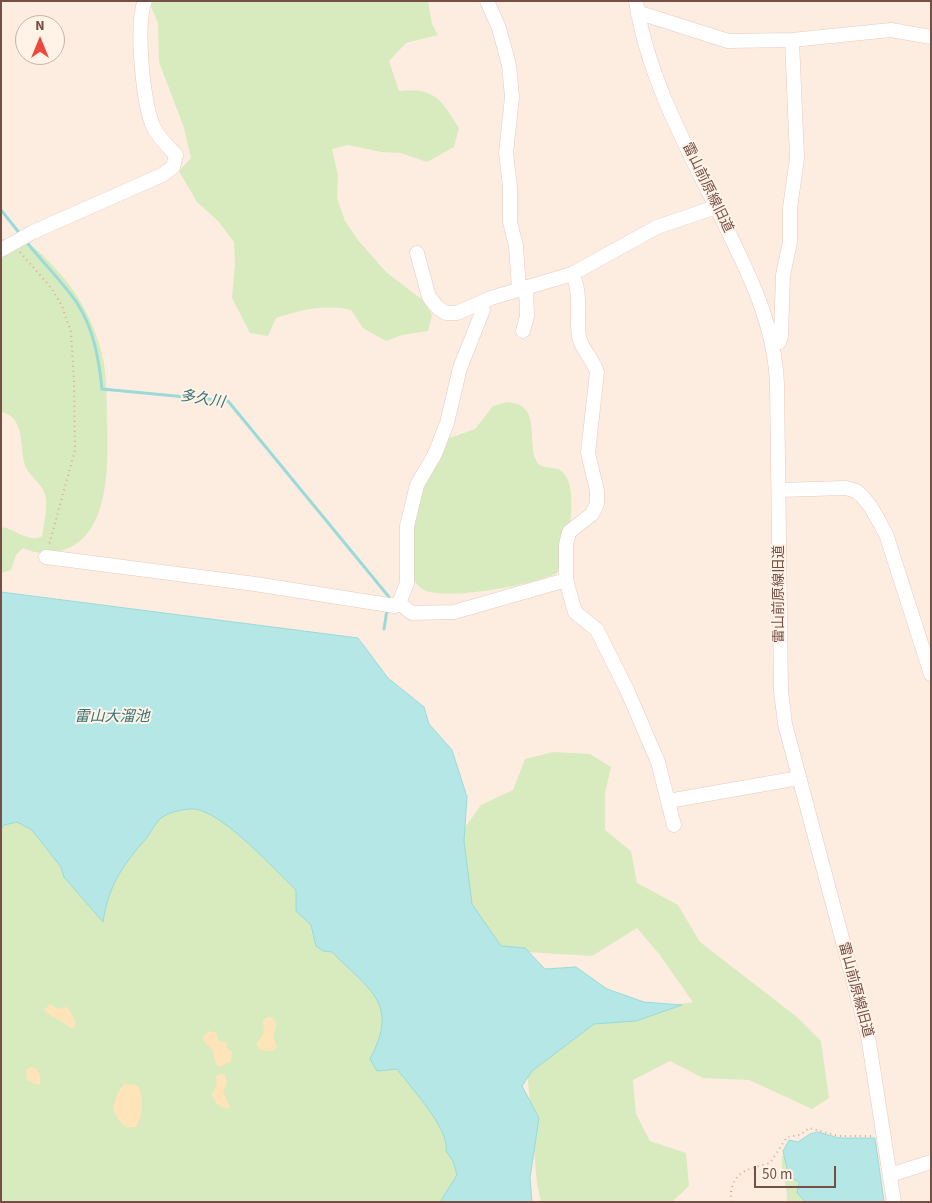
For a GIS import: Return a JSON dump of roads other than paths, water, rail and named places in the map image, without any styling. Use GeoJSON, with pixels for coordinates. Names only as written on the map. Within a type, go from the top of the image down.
{"type":"FeatureCollection","features":[{"type":"Feature","properties":{"kind":"street"},"geometry":{"type":"LineString","coordinates":[[7,246],[33,232],[162,175],[173,167],[176,155],[154,129],[147,111],[142,46],[142,8],[146,1]]}},
{"type":"Feature","properties":{"kind":"street"},"geometry":{"type":"LineString","coordinates":[[487,1],[498,28],[509,65],[512,97],[506,153],[510,187],[510,222],[516,246],[527,316],[523,331]]}},
{"type":"Feature","properties":{"kind":"street","name":"雷山前原線旧道"},"geometry":{"type":"LineString","coordinates":[[636,1],[655,76],[716,207],[754,282],[773,343],[777,372],[781,691],[784,724],[868,1036],[894,1202]]}},
{"type":"Feature","properties":{"kind":"street"},"geometry":{"type":"LineString","coordinates":[[638,15],[643,14],[728,41],[792,40],[890,30],[931,37]]}},
{"type":"Feature","properties":{"kind":"street"},"geometry":{"type":"LineString","coordinates":[[773,343],[779,342],[781,336],[783,275],[790,242],[790,208],[797,158],[792,40]]}},
{"type":"Feature","properties":{"kind":"street"},"geometry":{"type":"LineString","coordinates":[[417,254],[429,297],[438,308],[446,313],[457,313],[522,288],[572,274],[657,227],[716,207]]}},
{"type":"Feature","properties":{"kind":"street"},"geometry":{"type":"LineString","coordinates":[[572,274],[577,297],[579,336],[582,346],[594,362],[597,372],[588,453],[597,490],[597,504],[592,514],[569,532],[566,545],[566,580],[575,612],[597,630],[627,690],[658,762],[674,826]]}},
{"type":"Feature","properties":{"kind":"street"},"geometry":{"type":"LineString","coordinates":[[392,605],[407,583],[407,526],[417,485],[435,454],[447,423],[460,368],[482,310],[479,304]]}},
{"type":"Feature","properties":{"kind":"street"},"geometry":{"type":"LineString","coordinates":[[779,490],[846,488],[856,490],[871,507],[886,534],[931,674]]}},
{"type":"Feature","properties":{"kind":"street"},"geometry":{"type":"LineString","coordinates":[[46,557],[255,584],[392,605],[412,613],[454,612],[566,580]]}},
{"type":"Feature","properties":{"kind":"street"},"geometry":{"type":"LineString","coordinates":[[668,801],[799,778]]}},
{"type":"Feature","properties":{"kind":"street"},"geometry":{"type":"LineString","coordinates":[[890,1175],[931,1162]]}},
{"type":"Feature","properties":{"kind":"water","name":"雷山大溜池"},"geometry":{"type":"Polygon","coordinates":[[[1,592],[358,638],[388,678],[424,707],[429,724],[452,750],[467,797],[464,841],[472,904],[501,946],[525,948],[545,969],[576,967],[607,989],[644,1002],[682,1005],[636,1021],[594,1024],[532,1071],[522,1086],[539,1118],[530,1178],[532,1202],[440,1202],[457,1175],[453,1161],[446,1151],[446,1142],[436,1120],[397,1069],[377,1071],[370,1059],[382,1024],[381,1011],[376,999],[358,977],[332,952],[323,951],[316,946],[311,925],[296,911],[296,890],[250,845],[223,823],[211,815],[196,809],[178,811],[162,818],[122,869],[108,899],[103,922],[64,877],[61,867],[32,830],[17,822],[4,825],[1,829],[1,592]]]}},
{"type":"Feature","properties":{"kind":"water"},"geometry":{"type":"Polygon","coordinates":[[[818,1132],[839,1138],[875,1138],[884,1202],[806,1202],[797,1193],[799,1182],[789,1177],[783,1151],[789,1140],[798,1142],[810,1134],[818,1132]]]}},
{"type":"Feature","properties":{"kind":"waterway","name":"多久川"},"geometry":{"type":"LineString","coordinates":[[1,210],[21,235]]}},
{"type":"Feature","properties":{"kind":"waterway","name":"多久川"},"geometry":{"type":"LineString","coordinates":[[25,240],[65,287],[83,313],[95,345],[102,389],[228,401],[389,597],[389,601]]}},
{"type":"Feature","properties":{"kind":"waterway","name":"多久川"},"geometry":{"type":"LineString","coordinates":[[384,629],[387,610]]}}]}
